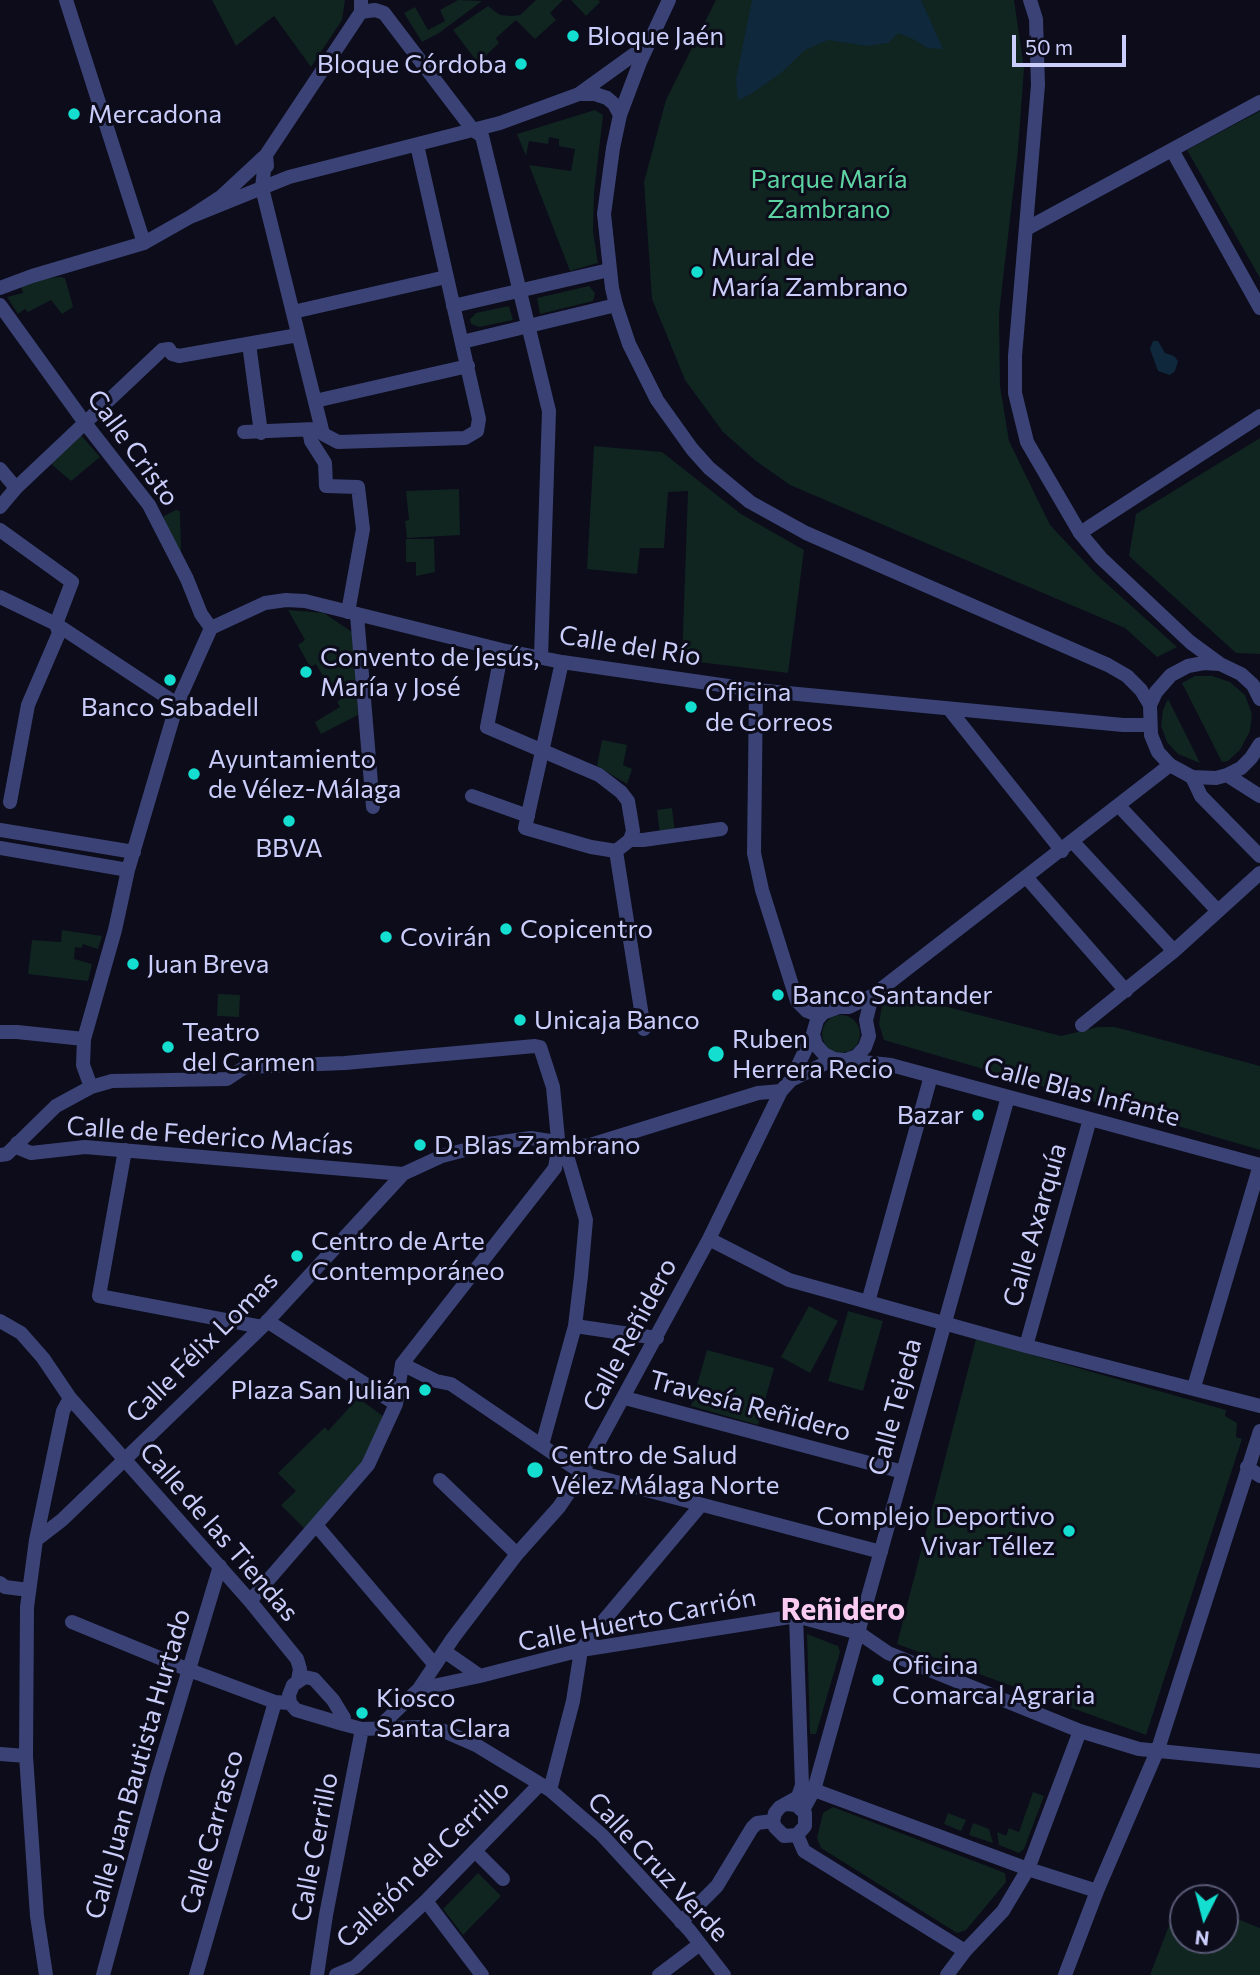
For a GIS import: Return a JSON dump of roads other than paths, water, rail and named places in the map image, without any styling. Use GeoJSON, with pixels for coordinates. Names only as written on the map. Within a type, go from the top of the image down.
{"type":"FeatureCollection","features":[{"type":"Feature","properties":{"kind":"street"},"geometry":{"type":"LineString","coordinates":[[66,0],[144,243]]}},
{"type":"Feature","properties":{"kind":"street"},"geometry":{"type":"LineString","coordinates":[[668,0],[620,115],[612,148],[604,214],[616,305],[629,344],[657,400],[709,468],[750,502],[806,533],[1071,647],[1127,676],[1141,690],[1150,705]]}},
{"type":"Feature","properties":{"kind":"street"},"geometry":{"type":"LineString","coordinates":[[1030,0],[1036,19],[1038,85],[1015,356],[1016,393],[1027,442],[1080,533],[1101,558],[1190,642],[1220,664],[1254,678],[1260,699]]}},
{"type":"Feature","properties":{"kind":"street"},"geometry":{"type":"LineString","coordinates":[[0,288],[144,243],[190,217],[243,179],[265,158],[361,6],[375,10],[383,6],[474,130],[482,136],[522,291],[549,411],[541,657]]}},
{"type":"Feature","properties":{"kind":"street"},"geometry":{"type":"LineString","coordinates":[[190,217],[289,177],[500,123],[579,94],[647,45]]}},
{"type":"Feature","properties":{"kind":"street"},"geometry":{"type":"LineString","coordinates":[[579,94],[607,97],[620,115]]}},
{"type":"Feature","properties":{"kind":"street"},"geometry":{"type":"LineString","coordinates":[[1026,229],[1260,102]]}},
{"type":"Feature","properties":{"kind":"street"},"geometry":{"type":"LineString","coordinates":[[243,432],[315,429],[338,442],[465,438],[477,431],[480,419],[417,145]]}},
{"type":"Feature","properties":{"kind":"street"},"geometry":{"type":"LineString","coordinates":[[1172,150],[1260,308]]}},
{"type":"Feature","properties":{"kind":"street"},"geometry":{"type":"LineString","coordinates":[[265,158],[273,173],[289,177]]}},
{"type":"Feature","properties":{"kind":"street"},"geometry":{"type":"LineString","coordinates":[[265,158],[262,188],[315,401],[315,429],[311,441],[325,463],[326,486],[358,487],[363,529],[353,614],[373,807]]}},
{"type":"Feature","properties":{"kind":"street"},"geometry":{"type":"LineString","coordinates":[[453,306],[610,270]]}},
{"type":"Feature","properties":{"kind":"street"},"geometry":{"type":"LineString","coordinates":[[293,312],[446,277]]}},
{"type":"Feature","properties":{"kind":"street"},"geometry":{"type":"LineString","coordinates":[[462,342],[616,305]]}},
{"type":"Feature","properties":{"kind":"street","name":"Calle Cristo"},"geometry":{"type":"LineString","coordinates":[[0,306],[85,424],[149,505],[187,579],[201,614],[211,628]]}},
{"type":"Feature","properties":{"kind":"street"},"geometry":{"type":"LineString","coordinates":[[0,507],[16,488],[162,350],[178,356],[298,335]]}},
{"type":"Feature","properties":{"kind":"street"},"geometry":{"type":"LineString","coordinates":[[249,344],[261,433]]}},
{"type":"Feature","properties":{"kind":"street"},"geometry":{"type":"LineString","coordinates":[[315,401],[468,366]]}},
{"type":"Feature","properties":{"kind":"street"},"geometry":{"type":"LineString","coordinates":[[1080,533],[1260,416]]}},
{"type":"Feature","properties":{"kind":"street"},"geometry":{"type":"LineString","coordinates":[[0,469],[16,488]]}},
{"type":"Feature","properties":{"kind":"street"},"geometry":{"type":"LineString","coordinates":[[0,530],[72,582],[56,624],[59,633],[28,705],[10,802]]}},
{"type":"Feature","properties":{"kind":"street"},"geometry":{"type":"LineString","coordinates":[[0,597],[56,624],[177,704]]}},
{"type":"Feature","properties":{"kind":"street","name":"Calle del Río"},"geometry":{"type":"LineString","coordinates":[[211,628],[265,603],[286,600],[317,603],[502,650],[562,662],[756,691],[1123,725],[1150,725]]}},
{"type":"Feature","properties":{"kind":"street"},"geometry":{"type":"LineString","coordinates":[[91,1087],[83,1065],[84,1039],[128,870],[177,704],[211,628]]}},
{"type":"Feature","properties":{"kind":"street"},"geometry":{"type":"LineString","coordinates":[[472,796],[527,822],[551,838],[616,851],[630,840],[633,831],[628,802],[621,792],[599,775],[487,727],[502,650]]}},
{"type":"Feature","properties":{"kind":"street"},"geometry":{"type":"LineString","coordinates":[[527,822],[562,662]]}},
{"type":"Feature","properties":{"kind":"street"},"geometry":{"type":"LineString","coordinates":[[1220,664],[1188,666],[1171,675],[1156,692],[1150,705],[1150,734],[1158,752],[1170,765],[1192,777],[1216,778],[1241,768],[1260,745]]}},
{"type":"Feature","properties":{"kind":"street"},"geometry":{"type":"LineString","coordinates":[[756,691],[754,853],[762,890],[797,1001],[807,1012],[816,1014],[849,1007],[860,1012],[866,1020]]}},
{"type":"Feature","properties":{"kind":"street"},"geometry":{"type":"LineString","coordinates":[[949,709],[1068,847],[1174,951]]}},
{"type":"Feature","properties":{"kind":"street"},"geometry":{"type":"LineString","coordinates":[[849,1007],[872,996],[1068,847],[1170,765]]}},
{"type":"Feature","properties":{"kind":"street"},"geometry":{"type":"LineString","coordinates":[[1227,775],[1260,796]]}},
{"type":"Feature","properties":{"kind":"street"},"geometry":{"type":"LineString","coordinates":[[1192,777],[1201,796],[1260,856]]}},
{"type":"Feature","properties":{"kind":"street"},"geometry":{"type":"LineString","coordinates":[[1119,806],[1217,910]]}},
{"type":"Feature","properties":{"kind":"street"},"geometry":{"type":"LineString","coordinates":[[630,840],[643,841],[721,829]]}},
{"type":"Feature","properties":{"kind":"street"},"geometry":{"type":"LineString","coordinates":[[0,830],[134,852]]}},
{"type":"Feature","properties":{"kind":"street"},"geometry":{"type":"LineString","coordinates":[[0,848],[128,870]]}},
{"type":"Feature","properties":{"kind":"street"},"geometry":{"type":"LineString","coordinates":[[616,851],[643,1029]]}},
{"type":"Feature","properties":{"kind":"street"},"geometry":{"type":"LineString","coordinates":[[1083,1025],[1174,951],[1260,873]]}},
{"type":"Feature","properties":{"kind":"street"},"geometry":{"type":"LineString","coordinates":[[1027,878],[1126,991]]}},
{"type":"Feature","properties":{"kind":"street"},"geometry":{"type":"LineString","coordinates":[[872,996],[866,1020],[869,1036],[879,1053],[891,1065]]}},
{"type":"Feature","properties":{"kind":"street"},"geometry":{"type":"LineString","coordinates":[[823,1013],[817,1020],[813,1034],[816,1045],[824,1054],[839,1060],[857,1056],[865,1047],[869,1036]]}},
{"type":"Feature","properties":{"kind":"street"},"geometry":{"type":"LineString","coordinates":[[0,1032],[84,1039]]}},
{"type":"Feature","properties":{"kind":"street","name":"Calle Reñidero"},"geometry":{"type":"LineString","coordinates":[[379,1727],[414,1694],[517,1554],[559,1507],[583,1473],[709,1240],[781,1091],[791,1080],[813,1034]]}},
{"type":"Feature","properties":{"kind":"street"},"geometry":{"type":"LineString","coordinates":[[0,1155],[6,1154],[56,1106],[91,1087],[112,1081],[226,1079],[245,1067],[345,1063],[540,1046],[554,1087],[560,1149],[586,1220],[575,1326],[542,1446]]}},
{"type":"Feature","properties":{"kind":"street","name":"Calle Reñidero"},"geometry":{"type":"LineString","coordinates":[[791,1080],[814,1067],[839,1060]]}},
{"type":"Feature","properties":{"kind":"street","name":"Calle Blas Infante"},"geometry":{"type":"LineString","coordinates":[[839,1060],[891,1065],[1260,1165]]}},
{"type":"Feature","properties":{"kind":"street"},"geometry":{"type":"LineString","coordinates":[[868,1302],[931,1076]]}},
{"type":"Feature","properties":{"kind":"street","name":"Calle Félix Lomas"},"geometry":{"type":"LineString","coordinates":[[36,1540],[62,1520],[265,1324],[402,1174],[430,1160],[461,1150],[515,1140],[531,1138],[560,1149],[569,1137],[577,1145],[587,1146],[758,1093],[781,1091]]}},
{"type":"Feature","properties":{"kind":"street","name":"Calle Tejeda"},"geometry":{"type":"LineString","coordinates":[[803,1810],[814,1790],[1008,1097]]}},
{"type":"Feature","properties":{"kind":"street","name":"Calle Axarquía"},"geometry":{"type":"LineString","coordinates":[[1026,1346],[1090,1119]]}},
{"type":"Feature","properties":{"kind":"street","name":"Calle de Federico Macías"},"geometry":{"type":"LineString","coordinates":[[17,1143],[21,1149],[31,1153],[74,1147],[402,1174]]}},
{"type":"Feature","properties":{"kind":"street"},"geometry":{"type":"LineString","coordinates":[[250,1601],[369,1465],[396,1404],[402,1364],[555,1168],[560,1149]]}},
{"type":"Feature","properties":{"kind":"street"},"geometry":{"type":"LineString","coordinates":[[125,1150],[99,1296],[265,1324],[396,1404]]}},
{"type":"Feature","properties":{"kind":"street"},"geometry":{"type":"LineString","coordinates":[[1194,1387],[1260,1165]]}},
{"type":"Feature","properties":{"kind":"street"},"geometry":{"type":"LineString","coordinates":[[709,1240],[789,1280],[1026,1346],[1260,1406]]}},
{"type":"Feature","properties":{"kind":"street","name":"Calle de las Tiendas"},"geometry":{"type":"LineString","coordinates":[[0,1321],[21,1333],[43,1357],[70,1398],[292,1651],[300,1669],[298,1679]]}},
{"type":"Feature","properties":{"kind":"street"},"geometry":{"type":"LineString","coordinates":[[575,1326],[657,1338]]}},
{"type":"Feature","properties":{"kind":"street"},"geometry":{"type":"LineString","coordinates":[[402,1364],[436,1381],[451,1384],[583,1473],[881,1552]]}},
{"type":"Feature","properties":{"kind":"street"},"geometry":{"type":"LineString","coordinates":[[46,1975],[37,1916],[26,1756],[29,1590],[36,1540],[63,1411],[70,1398]]}},
{"type":"Feature","properties":{"kind":"street","name":"Travesía Reñidero"},"geometry":{"type":"LineString","coordinates":[[625,1398],[903,1472]]}},
{"type":"Feature","properties":{"kind":"street"},"geometry":{"type":"LineString","coordinates":[[1065,1975],[1097,1891],[1158,1749],[1260,1431]]}},
{"type":"Feature","properties":{"kind":"street"},"geometry":{"type":"LineString","coordinates":[[1247,1468],[1260,1476]]}},
{"type":"Feature","properties":{"kind":"street"},"geometry":{"type":"LineString","coordinates":[[440,1480],[517,1554]]}},
{"type":"Feature","properties":{"kind":"street"},"geometry":{"type":"LineString","coordinates":[[545,1787],[573,1701],[582,1650],[701,1505]]}},
{"type":"Feature","properties":{"kind":"street"},"geometry":{"type":"LineString","coordinates":[[316,1525],[435,1665]]}},
{"type":"Feature","properties":{"kind":"street","name":"Calle Juan Bautista Hurtado"},"geometry":{"type":"LineString","coordinates":[[103,1975],[157,1776],[220,1566]]}},
{"type":"Feature","properties":{"kind":"street"},"geometry":{"type":"LineString","coordinates":[[0,1583],[5,1587],[29,1590]]}},
{"type":"Feature","properties":{"kind":"street"},"geometry":{"type":"LineString","coordinates":[[787,1804],[796,1805],[803,1810],[805,1826],[797,1835],[784,1836],[773,1821],[780,1807],[798,1797],[802,1785],[796,1616]]}},
{"type":"Feature","properties":{"kind":"street","name":"Calle Huerto Carrión"},"geometry":{"type":"LineString","coordinates":[[414,1694],[582,1650],[796,1616],[859,1633],[888,1653],[1080,1731],[1139,1749],[1260,1761]]}},
{"type":"Feature","properties":{"kind":"street"},"geometry":{"type":"LineString","coordinates":[[72,1622],[296,1710],[362,1729]]}},
{"type":"Feature","properties":{"kind":"street"},"geometry":{"type":"LineString","coordinates":[[444,1651],[480,1676]]}},
{"type":"Feature","properties":{"kind":"street"},"geometry":{"type":"LineString","coordinates":[[298,1679],[314,1679],[340,1709],[344,1724]]}},
{"type":"Feature","properties":{"kind":"street","name":"Calle Carrasco"},"geometry":{"type":"LineString","coordinates":[[196,1975],[283,1703],[298,1679]]}},
{"type":"Feature","properties":{"kind":"street"},"geometry":{"type":"LineString","coordinates":[[414,1694],[408,1716],[419,1727]]}},
{"type":"Feature","properties":{"kind":"street","name":"Calle Cruz Verde"},"geometry":{"type":"LineString","coordinates":[[362,1729],[419,1727],[444,1731],[476,1745],[545,1787],[603,1835],[681,1922],[724,1975]]}},
{"type":"Feature","properties":{"kind":"street","name":"Calle Cerrillo"},"geometry":{"type":"LineString","coordinates":[[317,1975],[362,1729]]}},
{"type":"Feature","properties":{"kind":"street"},"geometry":{"type":"LineString","coordinates":[[947,1975],[965,1951],[1003,1911],[1028,1869],[1080,1731]]}},
{"type":"Feature","properties":{"kind":"street"},"geometry":{"type":"LineString","coordinates":[[0,1754],[26,1756]]}},
{"type":"Feature","properties":{"kind":"street","name":"Callejón del Cerrillo"},"geometry":{"type":"LineString","coordinates":[[336,1975],[355,1967],[545,1787]]}},
{"type":"Feature","properties":{"kind":"street"},"geometry":{"type":"LineString","coordinates":[[814,1790],[1028,1869],[1097,1891]]}},
{"type":"Feature","properties":{"kind":"street"},"geometry":{"type":"LineString","coordinates":[[681,1922],[717,1886],[752,1828],[757,1823],[773,1821]]}},
{"type":"Feature","properties":{"kind":"street"},"geometry":{"type":"LineString","coordinates":[[797,1835],[804,1851],[965,1951]]}},
{"type":"Feature","properties":{"kind":"street"},"geometry":{"type":"LineString","coordinates":[[475,1851],[503,1879]]}},
{"type":"Feature","properties":{"kind":"street"},"geometry":{"type":"LineString","coordinates":[[425,1901],[482,1975]]}},
{"type":"Feature","properties":{"kind":"street"},"geometry":{"type":"LineString","coordinates":[[659,1975],[700,1944]]}},
{"type":"Feature","properties":{"kind":"water"},"geometry":{"type":"Polygon","coordinates":[[[752,0],[921,0],[943,49],[928,48],[898,33],[888,43],[867,46],[828,40],[805,50],[781,73],[738,100],[736,79],[752,0]]]}},
{"type":"Feature","properties":{"kind":"water"},"geometry":{"type":"Polygon","coordinates":[[[1153,341],[1158,341],[1165,353],[1174,356],[1178,361],[1175,371],[1170,375],[1158,371],[1150,349],[1153,341]]]}},
{"type":"Feature","properties":{"kind":"place","name":"Bloque Jaén"},"geometry":{"type":"Point","coordinates":[573,36]}},
{"type":"Feature","properties":{"kind":"place","name":"Bloque Córdoba"},"geometry":{"type":"Point","coordinates":[521,64]}},
{"type":"Feature","properties":{"kind":"place","name":"Mercadona"},"geometry":{"type":"Point","coordinates":[74,114]}},
{"type":"Feature","properties":{"kind":"place","name":"Mural de María Zambrano"},"geometry":{"type":"Point","coordinates":[697,272]}},
{"type":"Feature","properties":{"kind":"place","name":"Convento de Jesús, María y José"},"geometry":{"type":"Point","coordinates":[306,672]}},
{"type":"Feature","properties":{"kind":"place","name":"Banco Sabadell"},"geometry":{"type":"Point","coordinates":[170,680]}},
{"type":"Feature","properties":{"kind":"place","name":"Oficina de Correos"},"geometry":{"type":"Point","coordinates":[691,707]}},
{"type":"Feature","properties":{"kind":"place","name":"Ayuntamiento de Vélez-Málaga"},"geometry":{"type":"Point","coordinates":[194,774]}},
{"type":"Feature","properties":{"kind":"place","name":"BBVA"},"geometry":{"type":"Point","coordinates":[289,821]}},
{"type":"Feature","properties":{"kind":"place","name":"Copicentro"},"geometry":{"type":"Point","coordinates":[506,929]}},
{"type":"Feature","properties":{"kind":"place","name":"Covirán"},"geometry":{"type":"Point","coordinates":[386,937]}},
{"type":"Feature","properties":{"kind":"place","name":"Juan Breva"},"geometry":{"type":"Point","coordinates":[133,964]}},
{"type":"Feature","properties":{"kind":"place","name":"Banco Santander"},"geometry":{"type":"Point","coordinates":[778,995]}},
{"type":"Feature","properties":{"kind":"place","name":"Unicaja Banco"},"geometry":{"type":"Point","coordinates":[520,1020]}},
{"type":"Feature","properties":{"kind":"place","name":"Teatro del Carmen"},"geometry":{"type":"Point","coordinates":[168,1047]}},
{"type":"Feature","properties":{"kind":"place","name":"Ruben Herrera Recio"},"geometry":{"type":"Point","coordinates":[716,1054]}},
{"type":"Feature","properties":{"kind":"place","name":"Bazar"},"geometry":{"type":"Point","coordinates":[978,1115]}},
{"type":"Feature","properties":{"kind":"place","name":"D. Blas Zambrano"},"geometry":{"type":"Point","coordinates":[420,1145]}},
{"type":"Feature","properties":{"kind":"place","name":"Centro de Arte Contemporáneo"},"geometry":{"type":"Point","coordinates":[297,1256]}},
{"type":"Feature","properties":{"kind":"place","name":"Plaza San Julián"},"geometry":{"type":"Point","coordinates":[425,1390]}},
{"type":"Feature","properties":{"kind":"place","name":"Centro de Salud Vélez Málaga Norte"},"geometry":{"type":"Point","coordinates":[535,1470]}},
{"type":"Feature","properties":{"kind":"place","name":"Complejo Deportivo Vivar Téllez"},"geometry":{"type":"Point","coordinates":[1069,1531]}},
{"type":"Feature","properties":{"kind":"place","name":"Oficina Comarcal Agraria"},"geometry":{"type":"Point","coordinates":[878,1680]}},
{"type":"Feature","properties":{"kind":"place","name":"Kiosco Santa Clara"},"geometry":{"type":"Point","coordinates":[362,1713]}},
{"type":"Feature","properties":{"kind":"district","name":"Reñidero"},"geometry":{"type":"Point","coordinates":[843,1610]}},
{"type":"Feature","properties":{"kind":"park label","name":"Parque María Zambrano"},"geometry":{"type":"Point","coordinates":[829,194]}}]}
